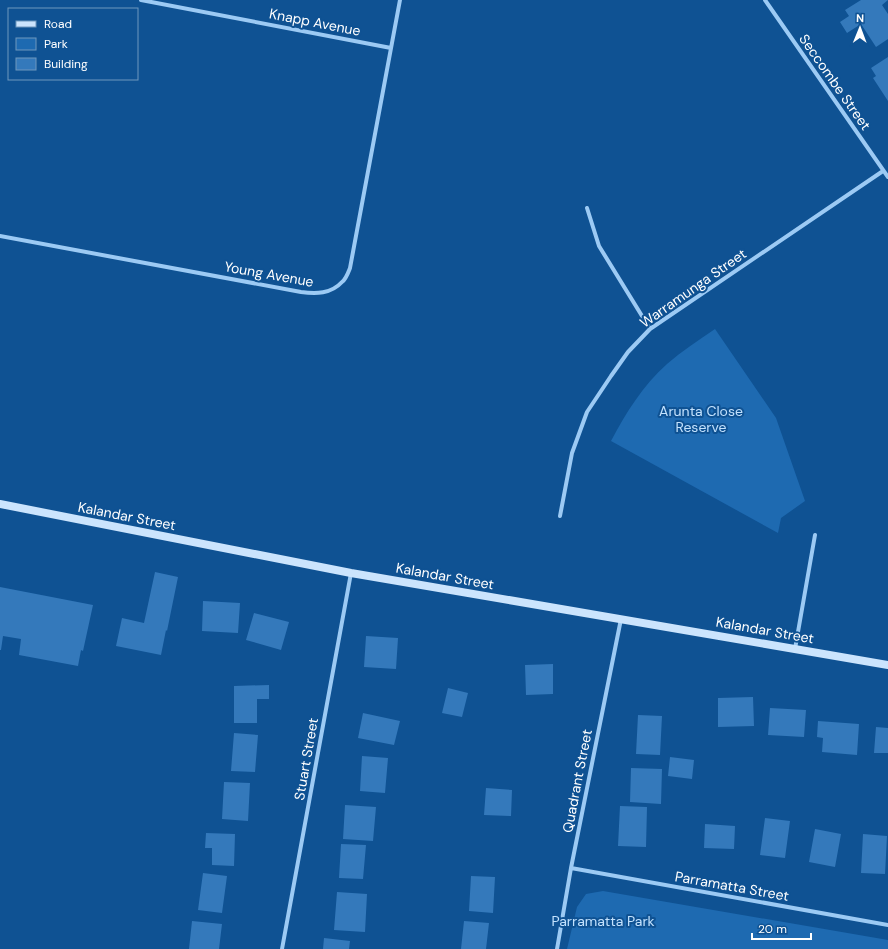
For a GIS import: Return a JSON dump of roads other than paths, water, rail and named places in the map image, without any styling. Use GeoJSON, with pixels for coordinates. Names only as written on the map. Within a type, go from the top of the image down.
{"type":"FeatureCollection","features":[{"type":"Feature","properties":{"kind":"main road","name":"Kalandar Street"},"geometry":{"type":"LineString","coordinates":[[0,504],[351,573],[621,618],[888,665]]}},
{"type":"Feature","properties":{"kind":"street","name":"Knapp Avenue"},"geometry":{"type":"LineString","coordinates":[[141,0],[391,48]]}},
{"type":"Feature","properties":{"kind":"street","name":"Young Avenue"},"geometry":{"type":"LineString","coordinates":[[0,236],[301,292],[315,294],[330,291],[343,282],[350,268],[400,0]]}},
{"type":"Feature","properties":{"kind":"street","name":"Seccombe Street"},"geometry":{"type":"LineString","coordinates":[[765,0],[888,177]]}},
{"type":"Feature","properties":{"kind":"street","name":"Warramunga Street"},"geometry":{"type":"LineString","coordinates":[[560,516],[572,453],[587,412],[628,352],[650,329],[884,171]]}},
{"type":"Feature","properties":{"kind":"street"},"geometry":{"type":"LineString","coordinates":[[587,208],[600,246],[650,329]]}},
{"type":"Feature","properties":{"kind":"street"},"geometry":{"type":"LineString","coordinates":[[795,649],[815,534]]}},
{"type":"Feature","properties":{"kind":"street","name":"Stuart Street"},"geometry":{"type":"LineString","coordinates":[[282,949],[351,573]]}},
{"type":"Feature","properties":{"kind":"street","name":"Quadrant Street"},"geometry":{"type":"LineString","coordinates":[[557,949],[571,868],[621,618]]}},
{"type":"Feature","properties":{"kind":"street","name":"Parramatta Street"},"geometry":{"type":"LineString","coordinates":[[571,868],[888,925]]}},
{"type":"Feature","properties":{"kind":"park label","name":"Arunta Close Reserve"},"geometry":{"type":"Point","coordinates":[701,420]}},
{"type":"Feature","properties":{"kind":"park label","name":"Parramatta Park"},"geometry":{"type":"Point","coordinates":[603,921]}}]}
